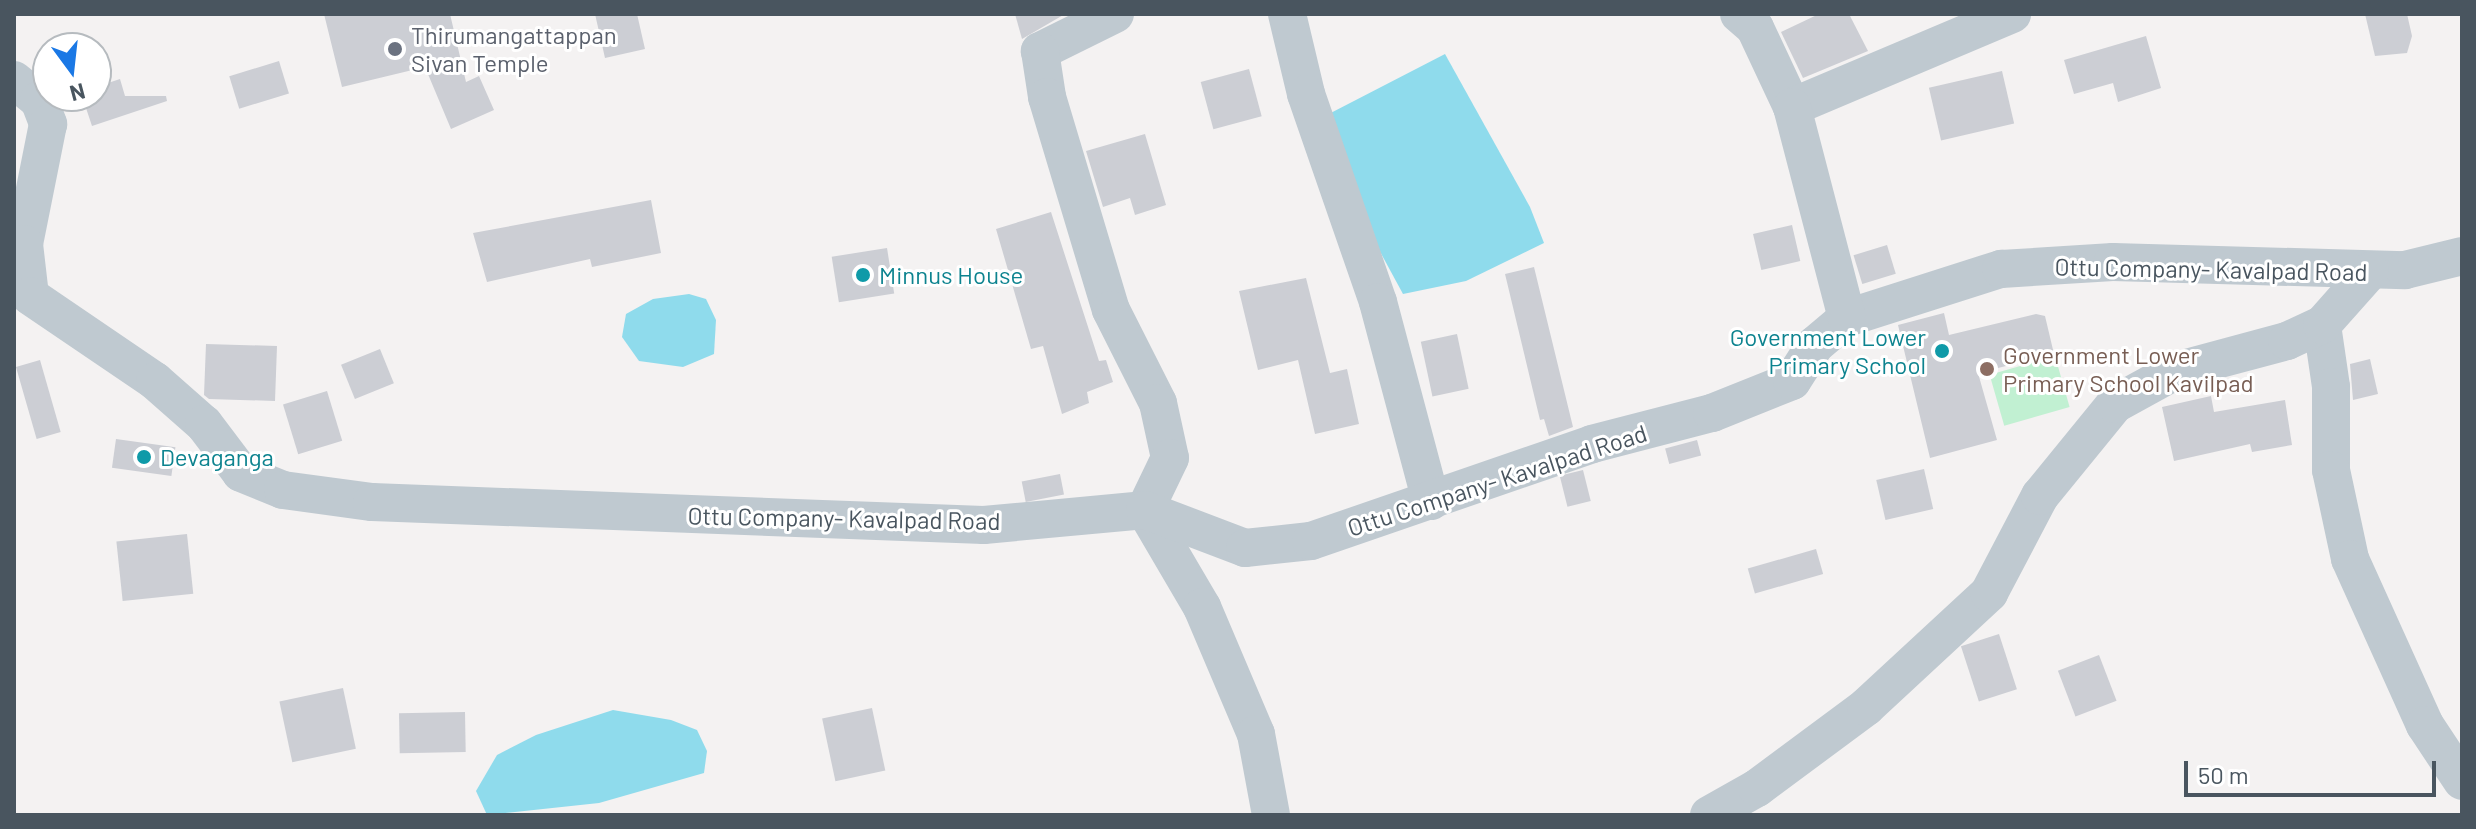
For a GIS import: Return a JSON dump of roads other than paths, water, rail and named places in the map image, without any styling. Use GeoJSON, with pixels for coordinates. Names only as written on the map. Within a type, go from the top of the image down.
{"type":"FeatureCollection","features":[{"type":"Feature","properties":{"kind":"street"},"geometry":{"type":"LineString","coordinates":[[1115,14],[1040,51],[1047,97],[1111,310],[1158,403],[1170,458],[1145,510],[1202,607],[1256,734],[1271,815]]}},
{"type":"Feature","properties":{"kind":"street"},"geometry":{"type":"LineString","coordinates":[[1287,14],[1306,94],[1378,302],[1431,501]]}},
{"type":"Feature","properties":{"kind":"street"},"geometry":{"type":"LineString","coordinates":[[1739,14],[1755,28],[1792,107],[1847,318]]}},
{"type":"Feature","properties":{"kind":"street"},"geometry":{"type":"LineString","coordinates":[[1792,107],[2012,14]]}},
{"type":"Feature","properties":{"kind":"street","name":"Ottu Company- Kavalpad Road"},"geometry":{"type":"LineString","coordinates":[[14,80],[39,100],[48,124],[24,244],[30,296],[155,381],[204,424],[241,473],[283,490],[485,510],[963,525],[1145,510],[1245,548],[1311,541],[1592,444],[1712,413],[1792,381],[1815,345],[1847,318],[2001,269],[2113,262],[2370,271],[2405,270],[2462,256]]}},
{"type":"Feature","properties":{"kind":"street"},"geometry":{"type":"LineString","coordinates":[[1709,815],[1757,788],[1866,707],[1989,593],[2040,496],[2115,404],[2175,371],[2287,341],[2322,325],[2370,271]]}},
{"type":"Feature","properties":{"kind":"street"},"geometry":{"type":"LineString","coordinates":[[2322,325],[2331,387],[2331,470],[2350,559],[2425,725],[2462,781]]}},
{"type":"Feature","properties":{"kind":"water"},"geometry":{"type":"Polygon","coordinates":[[[1445,54],[1530,207],[1544,243],[1466,281],[1403,294],[1352,200],[1321,118],[1445,54]]]}},
{"type":"Feature","properties":{"kind":"water"},"geometry":{"type":"Polygon","coordinates":[[[689,294],[706,299],[716,320],[714,354],[683,367],[639,361],[622,337],[626,314],[653,299],[689,294]]]}},
{"type":"Feature","properties":{"kind":"water"},"geometry":{"type":"Polygon","coordinates":[[[613,710],[671,720],[697,730],[707,751],[704,773],[599,803],[487,815],[476,791],[497,755],[536,735],[613,710]]]}},
{"type":"Feature","properties":{"kind":"place","name":"Thirumangattappan Sivan Temple"},"geometry":{"type":"Point","coordinates":[395,49]}},
{"type":"Feature","properties":{"kind":"place","name":"Minnus House"},"geometry":{"type":"Point","coordinates":[863,275]}},
{"type":"Feature","properties":{"kind":"place","name":"Government Lower Primary School"},"geometry":{"type":"Point","coordinates":[1942,351]}},
{"type":"Feature","properties":{"kind":"place","name":"Government Lower Primary School Kavilpad"},"geometry":{"type":"Point","coordinates":[1987,369]}},
{"type":"Feature","properties":{"kind":"place","name":"Devaganga"},"geometry":{"type":"Point","coordinates":[144,457]}}]}
